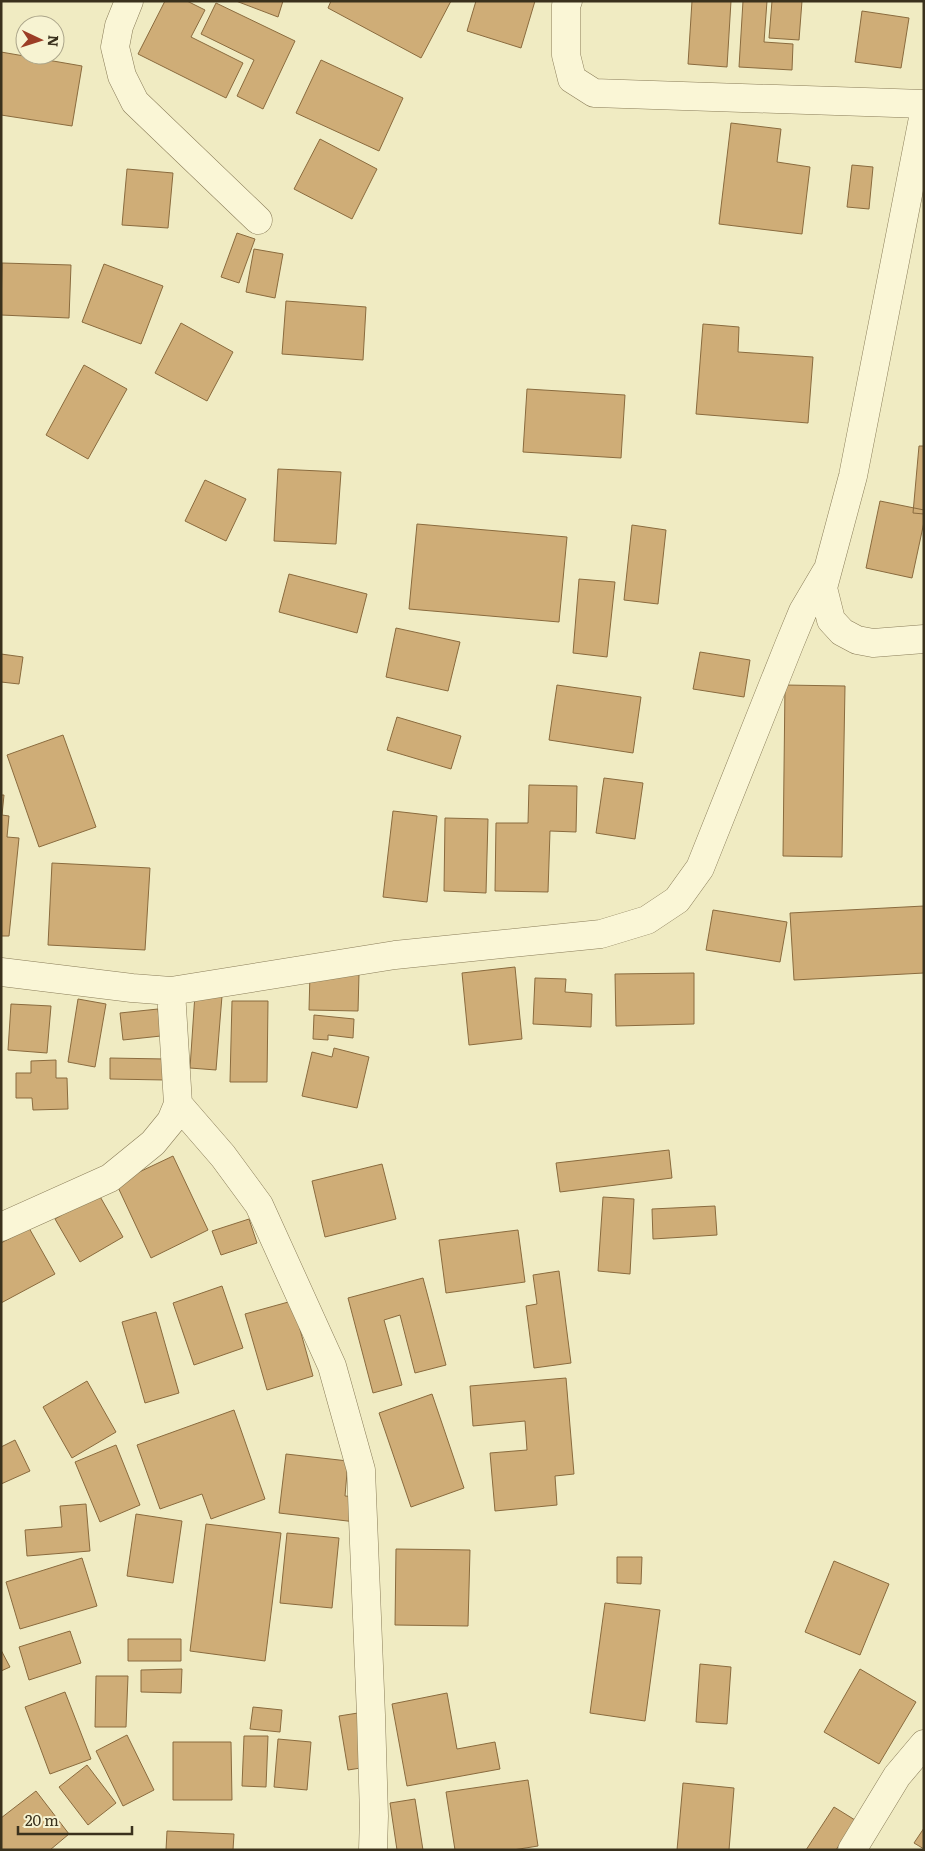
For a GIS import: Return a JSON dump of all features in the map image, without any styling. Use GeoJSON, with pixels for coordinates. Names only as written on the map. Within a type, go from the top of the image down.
{"type":"FeatureCollection","features":[{"type":"Feature","properties":{"kind":"street"},"geometry":{"type":"LineString","coordinates":[[128,1],[119,26],[115,47],[122,76],[135,102],[258,220]]}},
{"type":"Feature","properties":{"kind":"street"},"geometry":{"type":"LineString","coordinates":[[568,1],[566,5],[566,55],[572,79],[594,93],[924,104]]}},
{"type":"Feature","properties":{"kind":"street"},"geometry":{"type":"LineString","coordinates":[[924,113],[853,476],[823,588],[831,620],[842,632],[857,640],[873,644],[924,639]]}},
{"type":"Feature","properties":{"kind":"street"},"geometry":{"type":"LineString","coordinates":[[1,972],[171,991],[395,955],[601,934],[647,920],[677,900],[700,868],[803,611],[826,572]]}},
{"type":"Feature","properties":{"kind":"street"},"geometry":{"type":"LineString","coordinates":[[1,1227],[110,1178],[153,1143],[171,1121],[178,1104],[171,991]]}},
{"type":"Feature","properties":{"kind":"street"},"geometry":{"type":"LineString","coordinates":[[178,1104],[223,1156],[259,1205],[332,1366],[361,1470],[371,1715],[374,1816],[373,1850]]}},
{"type":"Feature","properties":{"kind":"street"},"geometry":{"type":"LineString","coordinates":[[852,1850],[897,1776],[924,1744]]}},
{"type":"Feature","properties":{"kind":"building"},"geometry":{"type":"Polygon","coordinates":[[[165,1],[187,1],[205,10],[191,37],[243,63],[226,98],[138,54],[165,1]]]}},
{"type":"Feature","properties":{"kind":"building"},"geometry":{"type":"Polygon","coordinates":[[[236,1],[283,1],[278,17],[236,1]]]}},
{"type":"Feature","properties":{"kind":"building"},"geometry":{"type":"Polygon","coordinates":[[[331,1],[451,1],[421,58],[328,8],[331,1]]]}},
{"type":"Feature","properties":{"kind":"building"},"geometry":{"type":"Polygon","coordinates":[[[476,1],[535,1],[521,48],[467,31],[476,1]]]}},
{"type":"Feature","properties":{"kind":"building"},"geometry":{"type":"Polygon","coordinates":[[[692,1],[731,1],[727,67],[688,64],[692,1]]]}},
{"type":"Feature","properties":{"kind":"building"},"geometry":{"type":"Polygon","coordinates":[[[743,1],[767,1],[764,42],[793,44],[792,70],[739,67],[743,1]]]}},
{"type":"Feature","properties":{"kind":"building"},"geometry":{"type":"Polygon","coordinates":[[[772,1],[802,1],[799,40],[769,38],[772,1]]]}},
{"type":"Feature","properties":{"kind":"building"},"geometry":{"type":"Polygon","coordinates":[[[216,3],[295,41],[263,109],[237,96],[254,60],[201,34],[216,3]]]}},
{"type":"Feature","properties":{"kind":"building"},"geometry":{"type":"Polygon","coordinates":[[[862,11],[909,18],[901,68],[855,62],[862,11]]]}},
{"type":"Feature","properties":{"kind":"building"},"geometry":{"type":"Polygon","coordinates":[[[1,52],[15,54],[15,65],[65,65],[65,63],[82,66],[72,126],[1,115],[1,52]]]}},
{"type":"Feature","properties":{"kind":"building"},"geometry":{"type":"Polygon","coordinates":[[[321,60],[403,98],[379,151],[296,113],[321,60]]]}},
{"type":"Feature","properties":{"kind":"building"},"geometry":{"type":"Polygon","coordinates":[[[731,123],[781,129],[777,162],[810,167],[802,234],[719,224],[731,123]]]}},
{"type":"Feature","properties":{"kind":"building"},"geometry":{"type":"Polygon","coordinates":[[[320,139],[377,169],[352,219],[294,189],[320,139]]]}},
{"type":"Feature","properties":{"kind":"building"},"geometry":{"type":"Polygon","coordinates":[[[852,165],[873,167],[869,209],[847,207],[852,165]]]}},
{"type":"Feature","properties":{"kind":"building"},"geometry":{"type":"Polygon","coordinates":[[[127,169],[173,173],[168,228],[122,225],[127,169]]]}},
{"type":"Feature","properties":{"kind":"building"},"geometry":{"type":"Polygon","coordinates":[[[237,233],[255,239],[239,283],[221,277],[237,233]]]}},
{"type":"Feature","properties":{"kind":"building"},"geometry":{"type":"Polygon","coordinates":[[[254,249],[283,254],[275,298],[246,292],[254,249]]]}},
{"type":"Feature","properties":{"kind":"building"},"geometry":{"type":"Polygon","coordinates":[[[2,263],[71,265],[69,318],[1,315],[2,263]]]}},
{"type":"Feature","properties":{"kind":"building"},"geometry":{"type":"Polygon","coordinates":[[[104,264],[163,286],[141,344],[82,322],[104,264]]]}},
{"type":"Feature","properties":{"kind":"building"},"geometry":{"type":"Polygon","coordinates":[[[286,301],[366,307],[363,360],[282,354],[286,301]]]}},
{"type":"Feature","properties":{"kind":"building"},"geometry":{"type":"Polygon","coordinates":[[[181,323],[233,352],[207,401],[155,373],[181,323]]]}},
{"type":"Feature","properties":{"kind":"building"},"geometry":{"type":"Polygon","coordinates":[[[703,324],[739,327],[738,352],[813,357],[808,423],[696,414],[703,324]]]}},
{"type":"Feature","properties":{"kind":"building"},"geometry":{"type":"Polygon","coordinates":[[[84,365],[127,389],[88,459],[46,435],[84,365]]]}},
{"type":"Feature","properties":{"kind":"building"},"geometry":{"type":"Polygon","coordinates":[[[527,389],[625,395],[621,458],[523,452],[527,389]]]}},
{"type":"Feature","properties":{"kind":"building"},"geometry":{"type":"Polygon","coordinates":[[[919,446],[924,446],[924,514],[913,513],[919,446]]]}},
{"type":"Feature","properties":{"kind":"building"},"geometry":{"type":"Polygon","coordinates":[[[278,469],[341,472],[336,544],[274,541],[278,469]]]}},
{"type":"Feature","properties":{"kind":"building"},"geometry":{"type":"Polygon","coordinates":[[[205,480],[246,499],[226,541],[185,521],[205,480]]]}},
{"type":"Feature","properties":{"kind":"building"},"geometry":{"type":"Polygon","coordinates":[[[880,501],[924,510],[924,522],[912,578],[866,568],[880,501]]]}},
{"type":"Feature","properties":{"kind":"building"},"geometry":{"type":"Polygon","coordinates":[[[417,524],[567,537],[559,622],[409,609],[417,524]]]}},
{"type":"Feature","properties":{"kind":"building"},"geometry":{"type":"Polygon","coordinates":[[[632,525],[666,530],[658,604],[624,600],[632,525]]]}},
{"type":"Feature","properties":{"kind":"building"},"geometry":{"type":"Polygon","coordinates":[[[289,574],[367,594],[357,633],[279,612],[289,574]]]}},
{"type":"Feature","properties":{"kind":"building"},"geometry":{"type":"Polygon","coordinates":[[[579,579],[615,582],[607,657],[573,653],[579,579]]]}},
{"type":"Feature","properties":{"kind":"building"},"geometry":{"type":"Polygon","coordinates":[[[396,628],[460,642],[448,691],[386,677],[396,628]]]}},
{"type":"Feature","properties":{"kind":"building"},"geometry":{"type":"Polygon","coordinates":[[[700,652],[750,660],[744,697],[693,689],[700,652]]]}},
{"type":"Feature","properties":{"kind":"building"},"geometry":{"type":"Polygon","coordinates":[[[1,654],[23,657],[19,684],[1,682],[1,654]]]}},
{"type":"Feature","properties":{"kind":"building"},"geometry":{"type":"Polygon","coordinates":[[[557,685],[641,697],[633,753],[549,740],[557,685]]]}},
{"type":"Feature","properties":{"kind":"building"},"geometry":{"type":"Polygon","coordinates":[[[785,685],[845,686],[842,857],[783,856],[785,685]]]}},
{"type":"Feature","properties":{"kind":"building"},"geometry":{"type":"Polygon","coordinates":[[[397,717],[461,736],[451,769],[387,750],[397,717]]]}},
{"type":"Feature","properties":{"kind":"building"},"geometry":{"type":"Polygon","coordinates":[[[63,735],[96,827],[39,847],[7,755],[63,735]]]}},
{"type":"Feature","properties":{"kind":"building"},"geometry":{"type":"Polygon","coordinates":[[[604,778],[643,783],[635,839],[596,833],[604,778]]]}},
{"type":"Feature","properties":{"kind":"building"},"geometry":{"type":"Polygon","coordinates":[[[529,785],[577,786],[576,832],[550,831],[548,892],[495,891],[496,823],[528,823],[529,785]]]}},
{"type":"Feature","properties":{"kind":"building"},"geometry":{"type":"Polygon","coordinates":[[[1,795],[4,795],[2,815],[9,816],[7,837],[19,838],[9,936],[1,936],[1,795]]]}},
{"type":"Feature","properties":{"kind":"building"},"geometry":{"type":"Polygon","coordinates":[[[393,811],[437,816],[427,902],[383,897],[393,811]]]}},
{"type":"Feature","properties":{"kind":"building"},"geometry":{"type":"Polygon","coordinates":[[[445,818],[488,819],[486,893],[444,891],[445,818]]]}},
{"type":"Feature","properties":{"kind":"building"},"geometry":{"type":"Polygon","coordinates":[[[52,863],[150,868],[145,950],[48,945],[52,863]]]}},
{"type":"Feature","properties":{"kind":"building"},"geometry":{"type":"Polygon","coordinates":[[[924,906],[924,973],[794,980],[790,913],[924,906]]]}},
{"type":"Feature","properties":{"kind":"building"},"geometry":{"type":"Polygon","coordinates":[[[713,910],[787,922],[780,962],[706,950],[713,910]]]}},
{"type":"Feature","properties":{"kind":"building"},"geometry":{"type":"Polygon","coordinates":[[[515,967],[522,1039],[469,1045],[462,973],[515,967]]]}},
{"type":"Feature","properties":{"kind":"building"},"geometry":{"type":"Polygon","coordinates":[[[310,973],[359,974],[358,1011],[309,1010],[310,973]]]}},
{"type":"Feature","properties":{"kind":"building"},"geometry":{"type":"Polygon","coordinates":[[[694,973],[694,1024],[616,1026],[615,974],[694,973]]]}},
{"type":"Feature","properties":{"kind":"building"},"geometry":{"type":"Polygon","coordinates":[[[535,978],[566,979],[565,992],[592,994],[591,1027],[533,1024],[535,978]]]}},
{"type":"Feature","properties":{"kind":"building"},"geometry":{"type":"Polygon","coordinates":[[[195,994],[222,996],[216,1070],[190,1068],[195,994]]]}},
{"type":"Feature","properties":{"kind":"building"},"geometry":{"type":"Polygon","coordinates":[[[78,999],[106,1004],[95,1067],[68,1062],[78,999]]]}},
{"type":"Feature","properties":{"kind":"building"},"geometry":{"type":"Polygon","coordinates":[[[232,1001],[268,1001],[267,1082],[230,1082],[232,1001]]]}},
{"type":"Feature","properties":{"kind":"building"},"geometry":{"type":"Polygon","coordinates":[[[11,1004],[51,1006],[47,1053],[8,1050],[11,1004]]]}},
{"type":"Feature","properties":{"kind":"building"},"geometry":{"type":"Polygon","coordinates":[[[158,1009],[161,1036],[123,1040],[120,1013],[158,1009]]]}},
{"type":"Feature","properties":{"kind":"building"},"geometry":{"type":"Polygon","coordinates":[[[314,1015],[354,1019],[353,1038],[328,1035],[328,1040],[313,1039],[314,1015]]]}},
{"type":"Feature","properties":{"kind":"building"},"geometry":{"type":"Polygon","coordinates":[[[334,1048],[369,1057],[357,1108],[302,1096],[312,1052],[332,1057],[334,1048]]]}},
{"type":"Feature","properties":{"kind":"building"},"geometry":{"type":"Polygon","coordinates":[[[110,1058],[165,1059],[165,1080],[110,1079],[110,1058]]]}},
{"type":"Feature","properties":{"kind":"building"},"geometry":{"type":"Polygon","coordinates":[[[56,1060],[56,1078],[67,1078],[68,1109],[33,1110],[32,1098],[16,1098],[16,1073],[31,1073],[31,1061],[56,1060]]]}},
{"type":"Feature","properties":{"kind":"building"},"geometry":{"type":"Polygon","coordinates":[[[669,1150],[672,1178],[560,1192],[556,1163],[669,1150]]]}},
{"type":"Feature","properties":{"kind":"building"},"geometry":{"type":"Polygon","coordinates":[[[173,1156],[208,1230],[151,1258],[116,1183],[173,1156]]]}},
{"type":"Feature","properties":{"kind":"building"},"geometry":{"type":"Polygon","coordinates":[[[382,1164],[396,1219],[325,1237],[312,1181],[382,1164]]]}},
{"type":"Feature","properties":{"kind":"building"},"geometry":{"type":"Polygon","coordinates":[[[98,1193],[123,1237],[80,1262],[55,1219],[98,1193]]]}},
{"type":"Feature","properties":{"kind":"building"},"geometry":{"type":"Polygon","coordinates":[[[603,1197],[634,1199],[630,1274],[598,1271],[603,1197]]]}},
{"type":"Feature","properties":{"kind":"building"},"geometry":{"type":"Polygon","coordinates":[[[715,1206],[717,1235],[653,1239],[652,1209],[715,1206]]]}},
{"type":"Feature","properties":{"kind":"building"},"geometry":{"type":"Polygon","coordinates":[[[249,1219],[257,1243],[221,1255],[212,1231],[249,1219]]]}},
{"type":"Feature","properties":{"kind":"building"},"geometry":{"type":"Polygon","coordinates":[[[29,1228],[55,1274],[1,1303],[1,1243],[29,1228]]]}},
{"type":"Feature","properties":{"kind":"building"},"geometry":{"type":"Polygon","coordinates":[[[518,1230],[525,1282],[446,1293],[439,1240],[518,1230]]]}},
{"type":"Feature","properties":{"kind":"building"},"geometry":{"type":"Polygon","coordinates":[[[559,1271],[571,1363],[534,1368],[526,1306],[537,1304],[533,1275],[559,1271]]]}},
{"type":"Feature","properties":{"kind":"building"},"geometry":{"type":"Polygon","coordinates":[[[423,1278],[446,1365],[415,1373],[400,1315],[384,1320],[402,1385],[373,1393],[348,1298],[423,1278]]]}},
{"type":"Feature","properties":{"kind":"building"},"geometry":{"type":"Polygon","coordinates":[[[222,1286],[243,1348],[194,1365],[173,1303],[222,1286]]]}},
{"type":"Feature","properties":{"kind":"building"},"geometry":{"type":"Polygon","coordinates":[[[292,1301],[313,1376],[267,1390],[245,1314],[292,1301]]]}},
{"type":"Feature","properties":{"kind":"building"},"geometry":{"type":"Polygon","coordinates":[[[156,1312],[179,1393],[145,1403],[122,1322],[156,1312]]]}},
{"type":"Feature","properties":{"kind":"building"},"geometry":{"type":"Polygon","coordinates":[[[566,1378],[574,1474],[555,1476],[557,1505],[495,1511],[490,1453],[527,1450],[525,1421],[473,1426],[470,1386],[566,1378]]]}},
{"type":"Feature","properties":{"kind":"building"},"geometry":{"type":"Polygon","coordinates":[[[87,1381],[116,1432],[72,1458],[43,1407],[87,1381]]]}},
{"type":"Feature","properties":{"kind":"building"},"geometry":{"type":"Polygon","coordinates":[[[432,1394],[464,1488],[411,1507],[379,1413],[432,1394]]]}},
{"type":"Feature","properties":{"kind":"building"},"geometry":{"type":"Polygon","coordinates":[[[234,1410],[265,1499],[211,1519],[202,1494],[160,1509],[137,1445],[234,1410]]]}},
{"type":"Feature","properties":{"kind":"building"},"geometry":{"type":"Polygon","coordinates":[[[15,1440],[30,1471],[1,1484],[1,1447],[15,1440]]]}},
{"type":"Feature","properties":{"kind":"building"},"geometry":{"type":"Polygon","coordinates":[[[116,1445],[140,1505],[100,1522],[75,1462],[116,1445]]]}},
{"type":"Feature","properties":{"kind":"building"},"geometry":{"type":"Polygon","coordinates":[[[286,1454],[348,1461],[345,1496],[358,1497],[356,1522],[279,1513],[286,1454]]]}},
{"type":"Feature","properties":{"kind":"building"},"geometry":{"type":"Polygon","coordinates":[[[86,1504],[90,1551],[27,1556],[25,1530],[62,1527],[60,1506],[86,1504]]]}},
{"type":"Feature","properties":{"kind":"building"},"geometry":{"type":"Polygon","coordinates":[[[136,1514],[182,1521],[173,1583],[127,1576],[136,1514]]]}},
{"type":"Feature","properties":{"kind":"building"},"geometry":{"type":"Polygon","coordinates":[[[206,1524],[281,1533],[265,1661],[190,1651],[206,1524]]]}},
{"type":"Feature","properties":{"kind":"building"},"geometry":{"type":"Polygon","coordinates":[[[287,1533],[339,1538],[332,1608],[280,1603],[287,1533]]]}},
{"type":"Feature","properties":{"kind":"building"},"geometry":{"type":"Polygon","coordinates":[[[396,1549],[470,1550],[468,1626],[395,1625],[396,1549]]]}},
{"type":"Feature","properties":{"kind":"building"},"geometry":{"type":"Polygon","coordinates":[[[617,1557],[642,1557],[641,1584],[617,1583],[617,1557]]]}},
{"type":"Feature","properties":{"kind":"building"},"geometry":{"type":"Polygon","coordinates":[[[82,1558],[97,1606],[20,1629],[6,1582],[82,1558]]]}},
{"type":"Feature","properties":{"kind":"building"},"geometry":{"type":"Polygon","coordinates":[[[834,1561],[889,1584],[860,1655],[805,1632],[834,1561]]]}},
{"type":"Feature","properties":{"kind":"building"},"geometry":{"type":"Polygon","coordinates":[[[605,1603],[660,1610],[645,1721],[590,1713],[605,1603]]]}},
{"type":"Feature","properties":{"kind":"building"},"geometry":{"type":"Polygon","coordinates":[[[70,1631],[81,1663],[29,1680],[19,1647],[70,1631]]]}},
{"type":"Feature","properties":{"kind":"building"},"geometry":{"type":"Polygon","coordinates":[[[128,1639],[181,1639],[181,1661],[128,1661],[128,1639]]]}},
{"type":"Feature","properties":{"kind":"building"},"geometry":{"type":"Polygon","coordinates":[[[1,1650],[10,1667],[1,1671],[1,1650]]]}},
{"type":"Feature","properties":{"kind":"building"},"geometry":{"type":"Polygon","coordinates":[[[700,1664],[731,1667],[727,1724],[696,1722],[700,1664]]]}},
{"type":"Feature","properties":{"kind":"building"},"geometry":{"type":"Polygon","coordinates":[[[182,1669],[181,1693],[141,1692],[141,1670],[182,1669]]]}},
{"type":"Feature","properties":{"kind":"building"},"geometry":{"type":"Polygon","coordinates":[[[860,1669],[916,1702],[879,1764],[824,1732],[860,1669]]]}},
{"type":"Feature","properties":{"kind":"building"},"geometry":{"type":"Polygon","coordinates":[[[96,1676],[128,1676],[126,1727],[95,1727],[96,1676]]]}},
{"type":"Feature","properties":{"kind":"building"},"geometry":{"type":"Polygon","coordinates":[[[65,1692],[91,1759],[50,1774],[25,1707],[65,1692]]]}},
{"type":"Feature","properties":{"kind":"building"},"geometry":{"type":"Polygon","coordinates":[[[447,1693],[457,1749],[495,1742],[500,1769],[407,1786],[392,1704],[447,1693]]]}},
{"type":"Feature","properties":{"kind":"building"},"geometry":{"type":"Polygon","coordinates":[[[253,1707],[282,1710],[280,1732],[250,1729],[253,1707]]]}},
{"type":"Feature","properties":{"kind":"building"},"geometry":{"type":"Polygon","coordinates":[[[358,1713],[367,1767],[348,1770],[339,1716],[358,1713]]]}},
{"type":"Feature","properties":{"kind":"building"},"geometry":{"type":"Polygon","coordinates":[[[127,1735],[154,1790],[123,1806],[96,1751],[127,1735]]]}},
{"type":"Feature","properties":{"kind":"building"},"geometry":{"type":"Polygon","coordinates":[[[244,1736],[268,1736],[266,1787],[242,1786],[244,1736]]]}},
{"type":"Feature","properties":{"kind":"building"},"geometry":{"type":"Polygon","coordinates":[[[278,1739],[311,1742],[307,1790],[274,1787],[278,1739]]]}},
{"type":"Feature","properties":{"kind":"building"},"geometry":{"type":"Polygon","coordinates":[[[173,1742],[231,1742],[232,1800],[173,1800],[173,1742]]]}},
{"type":"Feature","properties":{"kind":"building"},"geometry":{"type":"Polygon","coordinates":[[[87,1765],[116,1803],[88,1825],[59,1787],[87,1765]]]}},
{"type":"Feature","properties":{"kind":"building"},"geometry":{"type":"Polygon","coordinates":[[[528,1780],[538,1846],[513,1850],[455,1850],[446,1792],[528,1780]]]}},
{"type":"Feature","properties":{"kind":"building"},"geometry":{"type":"Polygon","coordinates":[[[683,1783],[734,1788],[729,1850],[677,1850],[683,1783]]]}},
{"type":"Feature","properties":{"kind":"building"},"geometry":{"type":"Polygon","coordinates":[[[36,1791],[69,1834],[50,1850],[1,1850],[1,1818],[36,1791]]]}},
{"type":"Feature","properties":{"kind":"building"},"geometry":{"type":"Polygon","coordinates":[[[415,1799],[423,1850],[397,1850],[390,1803],[415,1799]]]}},
{"type":"Feature","properties":{"kind":"building"},"geometry":{"type":"Polygon","coordinates":[[[834,1807],[855,1820],[836,1850],[806,1850],[834,1807]]]}},
{"type":"Feature","properties":{"kind":"building"},"geometry":{"type":"Polygon","coordinates":[[[924,1828],[924,1849],[914,1843],[924,1828]]]}},
{"type":"Feature","properties":{"kind":"building"},"geometry":{"type":"Polygon","coordinates":[[[167,1831],[234,1834],[233,1850],[166,1850],[167,1831]]]}}]}
